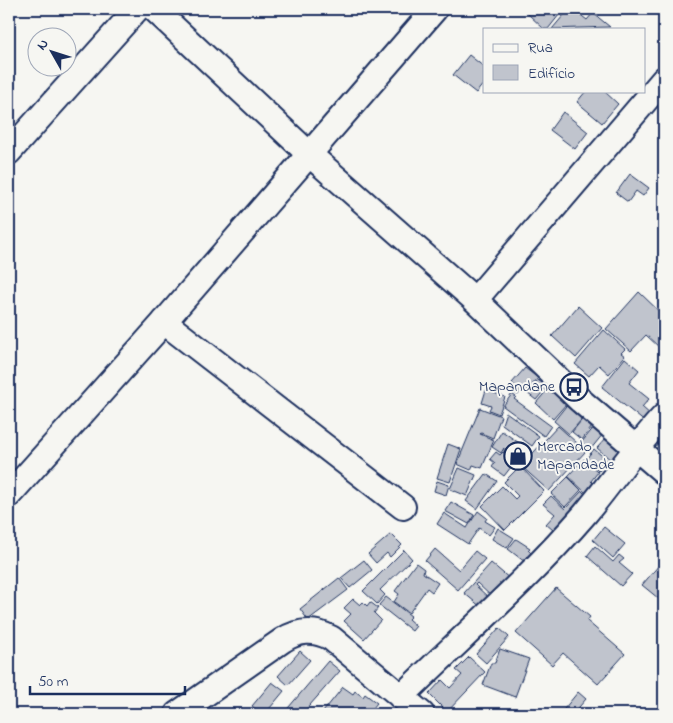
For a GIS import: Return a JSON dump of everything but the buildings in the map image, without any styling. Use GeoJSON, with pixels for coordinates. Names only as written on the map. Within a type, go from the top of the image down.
{"type":"FeatureCollection","features":[{"type":"Feature","properties":{"kind":"street"},"geometry":{"type":"LineString","coordinates":[[9,152],[137,9]]}},
{"type":"Feature","properties":{"kind":"street"},"geometry":{"type":"LineString","coordinates":[[154,9],[309,154],[475,300],[581,401],[664,472]]}},
{"type":"Feature","properties":{"kind":"street"},"geometry":{"type":"LineString","coordinates":[[9,495],[164,322],[435,9]]}},
{"type":"Feature","properties":{"kind":"street"},"geometry":{"type":"LineString","coordinates":[[475,300],[664,79]]}},
{"type":"Feature","properties":{"kind":"street"},"geometry":{"type":"LineString","coordinates":[[164,322],[403,507]]}},
{"type":"Feature","properties":{"kind":"street"},"geometry":{"type":"LineString","coordinates":[[401,697],[525,576],[584,514],[635,448],[664,416]]}},
{"type":"Feature","properties":{"kind":"street"},"geometry":{"type":"LineString","coordinates":[[177,714],[294,633],[308,632],[320,632],[330,638],[422,714]]}},
{"type":"Feature","properties":{"kind":"place","name":"Mapandane"},"geometry":{"type":"Point","coordinates":[574,387]}},
{"type":"Feature","properties":{"kind":"place","name":"Mercado Mapandade"},"geometry":{"type":"Point","coordinates":[518,456]}}]}
